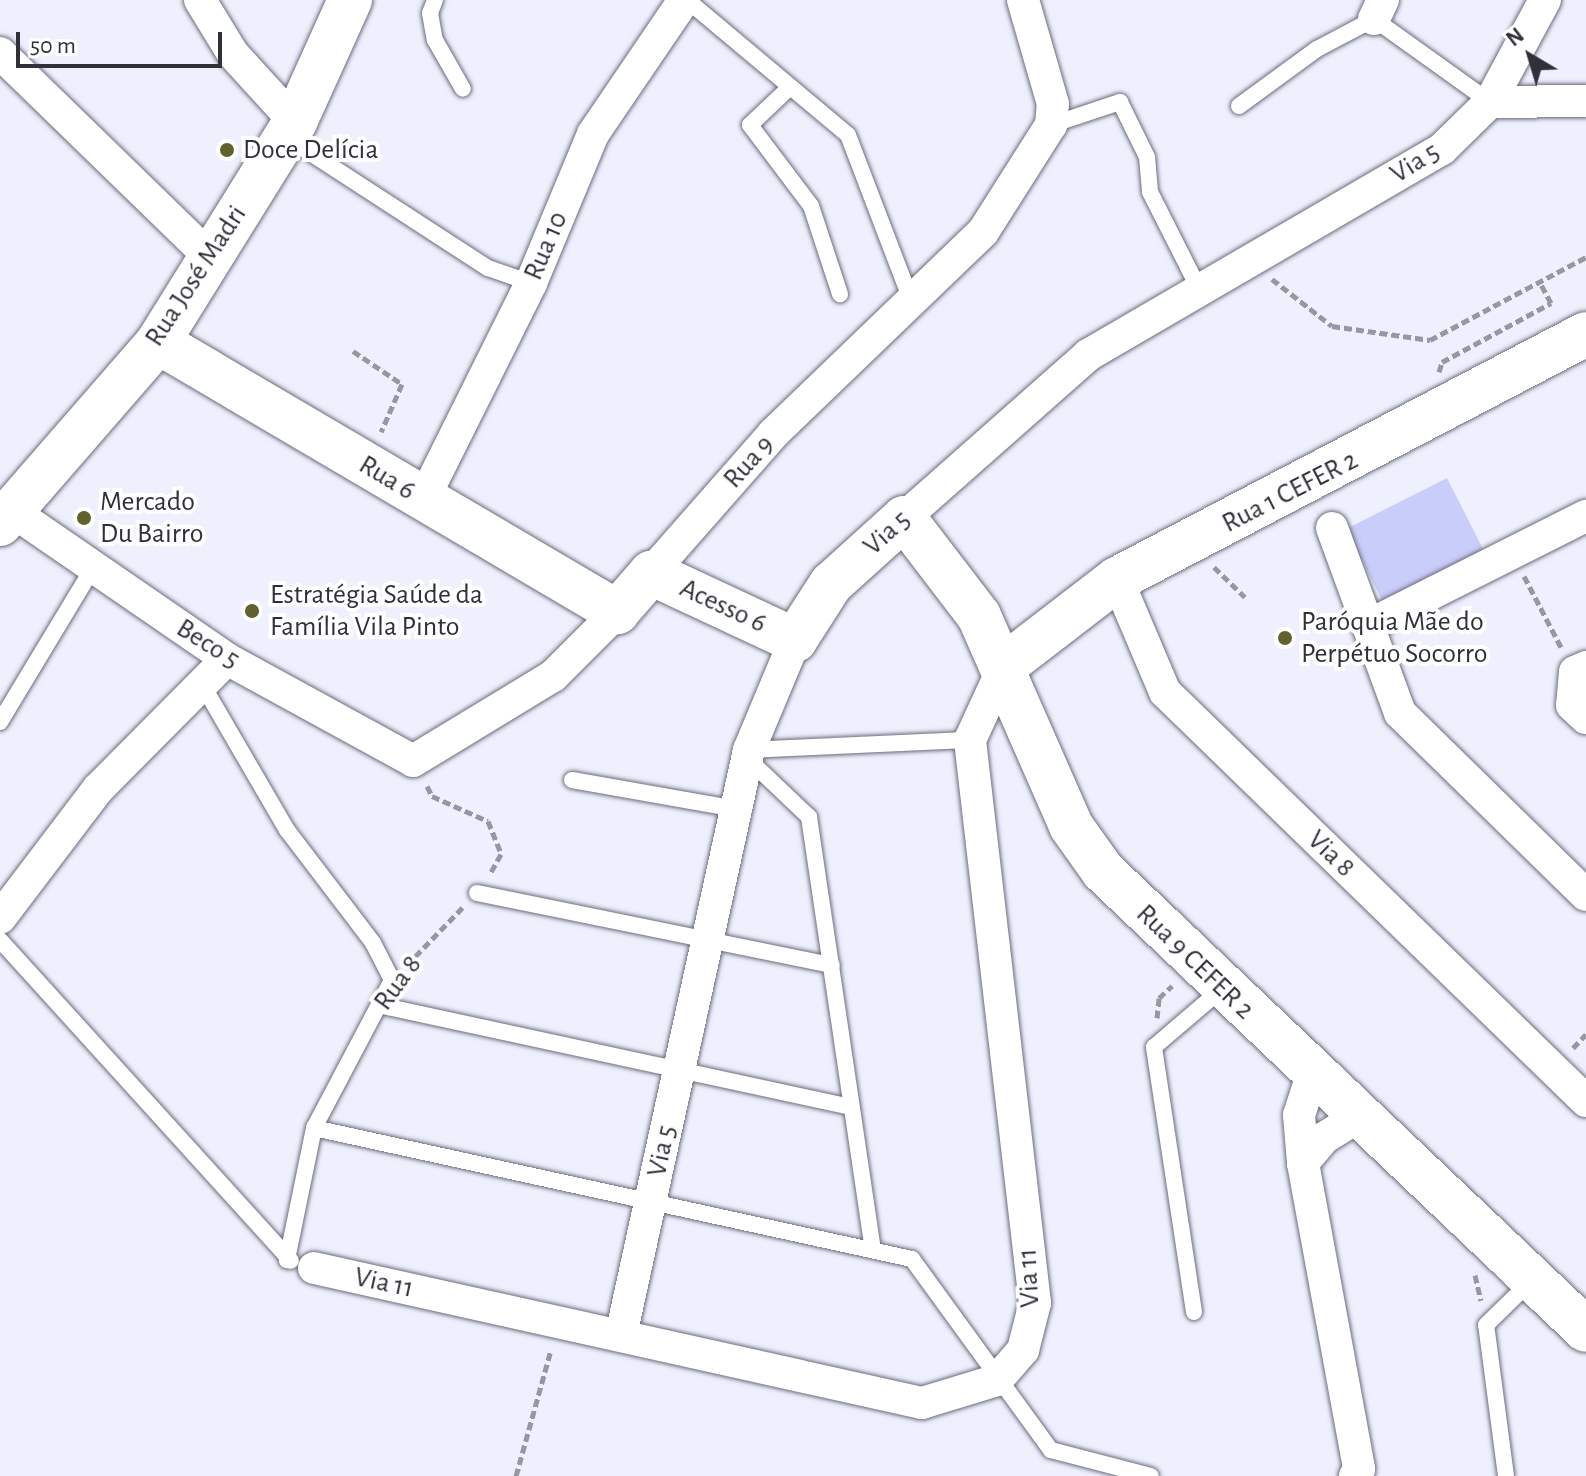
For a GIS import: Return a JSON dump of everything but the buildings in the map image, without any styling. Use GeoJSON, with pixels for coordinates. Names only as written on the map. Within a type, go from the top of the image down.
{"type":"FeatureCollection","features":[{"type":"Feature","properties":{"kind":"street"},"geometry":{"type":"LineString","coordinates":[[200,0],[233,54],[291,129]]}},
{"type":"Feature","properties":{"kind":"street","name":"Rua José Madri"},"geometry":{"type":"LineString","coordinates":[[6,518],[158,342],[291,129],[350,0]]}},
{"type":"Feature","properties":{"kind":"street","name":"Rua 10"},"geometry":{"type":"LineString","coordinates":[[423,500],[531,283],[593,134],[685,0]]}},
{"type":"Feature","properties":{"kind":"street"},"geometry":{"type":"LineString","coordinates":[[1023,0],[1053,104],[1051,125]]}},
{"type":"Feature","properties":{"kind":"street","name":"Via 5"},"geometry":{"type":"LineString","coordinates":[[621,1335],[748,754],[795,640],[831,584],[1088,355],[1442,149],[1490,102],[1545,0]]}},
{"type":"Feature","properties":{"kind":"street"},"geometry":{"type":"LineString","coordinates":[[0,53],[209,256]]}},
{"type":"Feature","properties":{"kind":"street"},"geometry":{"type":"LineString","coordinates":[[1490,102],[1586,101]]}},
{"type":"Feature","properties":{"kind":"street","name":"Rua 9"},"geometry":{"type":"LineString","coordinates":[[413,761],[553,676],[617,612],[773,434],[983,232],[1051,125]]}},
{"type":"Feature","properties":{"kind":"street","name":"Rua 1 CEFER 2"},"geometry":{"type":"LineString","coordinates":[[1004,666],[1117,579],[1390,441],[1586,334]]}},
{"type":"Feature","properties":{"kind":"street","name":"Rua 6"},"geometry":{"type":"LineString","coordinates":[[158,342],[617,612]]}},
{"type":"Feature","properties":{"kind":"street"},"geometry":{"type":"LineString","coordinates":[[1369,625],[1586,516]]}},
{"type":"Feature","properties":{"kind":"street","name":"Beco 5"},"geometry":{"type":"LineString","coordinates":[[6,518],[93,568],[227,659],[413,761]]}},
{"type":"Feature","properties":{"kind":"street","name":"Rua 9 CEFER 2"},"geometry":{"type":"LineString","coordinates":[[904,518],[979,616],[1004,666],[1071,826],[1103,871],[1312,1075],[1586,1330]]}},
{"type":"Feature","properties":{"kind":"street"},"geometry":{"type":"LineString","coordinates":[[1332,528],[1400,713],[1586,895]]}},
{"type":"Feature","properties":{"kind":"street","name":"Acesso 6"},"geometry":{"type":"LineString","coordinates":[[651,573],[795,640]]}},
{"type":"Feature","properties":{"kind":"street","name":"Via 8"},"geometry":{"type":"LineString","coordinates":[[1117,579],[1165,692],[1586,1101]]}},
{"type":"Feature","properties":{"kind":"street"},"geometry":{"type":"LineString","coordinates":[[0,918],[98,789],[227,659]]}},
{"type":"Feature","properties":{"kind":"street"},"geometry":{"type":"LineString","coordinates":[[970,740],[1004,666]]}},
{"type":"Feature","properties":{"kind":"street"},"geometry":{"type":"LineString","coordinates":[[1580,670],[1572,705],[1586,718]]}},
{"type":"Feature","properties":{"kind":"street","name":"Via 11"},"geometry":{"type":"LineString","coordinates":[[301,1264],[922,1403],[997,1380],[1023,1350],[1035,1303],[970,740]]}},
{"type":"Feature","properties":{"kind":"street"},"geometry":{"type":"LineString","coordinates":[[1312,1075],[1299,1115],[1303,1163],[1359,1469],[1355,1476]]}},
{"type":"Feature","properties":{"kind":"street"},"geometry":{"type":"LineString","coordinates":[[1303,1163],[1324,1138],[1357,1117]]}},
{"type":"Feature","properties":{"kind":"lane"},"geometry":{"type":"LineString","coordinates":[[435,0],[430,13],[435,40],[463,89]]}},
{"type":"Feature","properties":{"kind":"lane"},"geometry":{"type":"LineString","coordinates":[[685,0],[848,135],[912,303]]}},
{"type":"Feature","properties":{"kind":"lane"},"geometry":{"type":"LineString","coordinates":[[1239,106],[1378,9],[1490,102]]}},
{"type":"Feature","properties":{"kind":"lane"},"geometry":{"type":"LineString","coordinates":[[790,87],[750,125],[811,206],[840,294]]}},
{"type":"Feature","properties":{"kind":"lane"},"geometry":{"type":"LineString","coordinates":[[1051,125],[1120,102],[1147,157],[1150,192],[1199,289]]}},
{"type":"Feature","properties":{"kind":"lane"},"geometry":{"type":"LineString","coordinates":[[291,129],[488,268],[531,283]]}},
{"type":"Feature","properties":{"kind":"lane"},"geometry":{"type":"LineString","coordinates":[[0,722],[93,568]]}},
{"type":"Feature","properties":{"kind":"lane"},"geometry":{"type":"LineString","coordinates":[[202,684],[287,830],[373,943],[392,980]]}},
{"type":"Feature","properties":{"kind":"lane"},"geometry":{"type":"LineString","coordinates":[[748,754],[970,740]]}},
{"type":"Feature","properties":{"kind":"lane"},"geometry":{"type":"LineString","coordinates":[[748,754],[807,813],[873,1248]]}},
{"type":"Feature","properties":{"kind":"lane"},"geometry":{"type":"LineString","coordinates":[[572,780],[736,809]]}},
{"type":"Feature","properties":{"kind":"lane"},"geometry":{"type":"LineString","coordinates":[[477,893],[832,965]]}},
{"type":"Feature","properties":{"kind":"lane"},"geometry":{"type":"LineString","coordinates":[[0,940],[301,1264]]}},
{"type":"Feature","properties":{"kind":"lane","name":"Rua 8"},"geometry":{"type":"LineString","coordinates":[[301,1264],[314,1128],[392,980]]}},
{"type":"Feature","properties":{"kind":"lane"},"geometry":{"type":"LineString","coordinates":[[1194,1312],[1154,1047],[1222,989]]}},
{"type":"Feature","properties":{"kind":"lane"},"geometry":{"type":"LineString","coordinates":[[379,1005],[851,1107]]}},
{"type":"Feature","properties":{"kind":"lane"},"geometry":{"type":"LineString","coordinates":[[314,1128],[873,1248],[919,1264],[997,1380],[1051,1450],[1151,1476]]}},
{"type":"Feature","properties":{"kind":"lane"},"geometry":{"type":"LineString","coordinates":[[1506,1476],[1486,1325],[1533,1280]]}},
{"type":"Feature","properties":{"kind":"path"},"geometry":{"type":"LineString","coordinates":[[1249,261],[1332,326],[1430,340],[1586,257]]}},
{"type":"Feature","properties":{"kind":"path"},"geometry":{"type":"LineString","coordinates":[[1540,282],[1551,303]]}},
{"type":"Feature","properties":{"kind":"path"},"geometry":{"type":"LineString","coordinates":[[353,351],[402,384],[380,435]]}},
{"type":"Feature","properties":{"kind":"path"},"geometry":{"type":"LineString","coordinates":[[1512,554],[1580,670]]}},
{"type":"Feature","properties":{"kind":"path"},"geometry":{"type":"LineString","coordinates":[[1207,555],[1245,597]]}},
{"type":"Feature","properties":{"kind":"path","name":"Rua 8"},"geometry":{"type":"LineString","coordinates":[[392,980],[477,893],[501,854],[488,821],[432,796],[413,761]]}},
{"type":"Feature","properties":{"kind":"path"},"geometry":{"type":"LineString","coordinates":[[1472,1261],[1486,1325]]}},
{"type":"Feature","properties":{"kind":"path"},"geometry":{"type":"LineString","coordinates":[[516,1476],[557,1321]]}},
{"type":"Feature","properties":{"kind":"shaded area"},"geometry":{"type":"Polygon","coordinates":[[[1447,478],[1484,551],[1383,602],[1346,529],[1447,478]]]}},
{"type":"Feature","properties":{"kind":"place","name":"Doce Delícia"},"geometry":{"type":"Point","coordinates":[227,150]}},
{"type":"Feature","properties":{"kind":"place","name":"Mercado Du Bairro"},"geometry":{"type":"Point","coordinates":[84,518]}},
{"type":"Feature","properties":{"kind":"place","name":"Estratégia Saúde da Família Vila Pinto"},"geometry":{"type":"Point","coordinates":[252,611]}},
{"type":"Feature","properties":{"kind":"place","name":"Paróquia Mãe do Perpétuo Socorro"},"geometry":{"type":"Point","coordinates":[1285,638]}}]}
